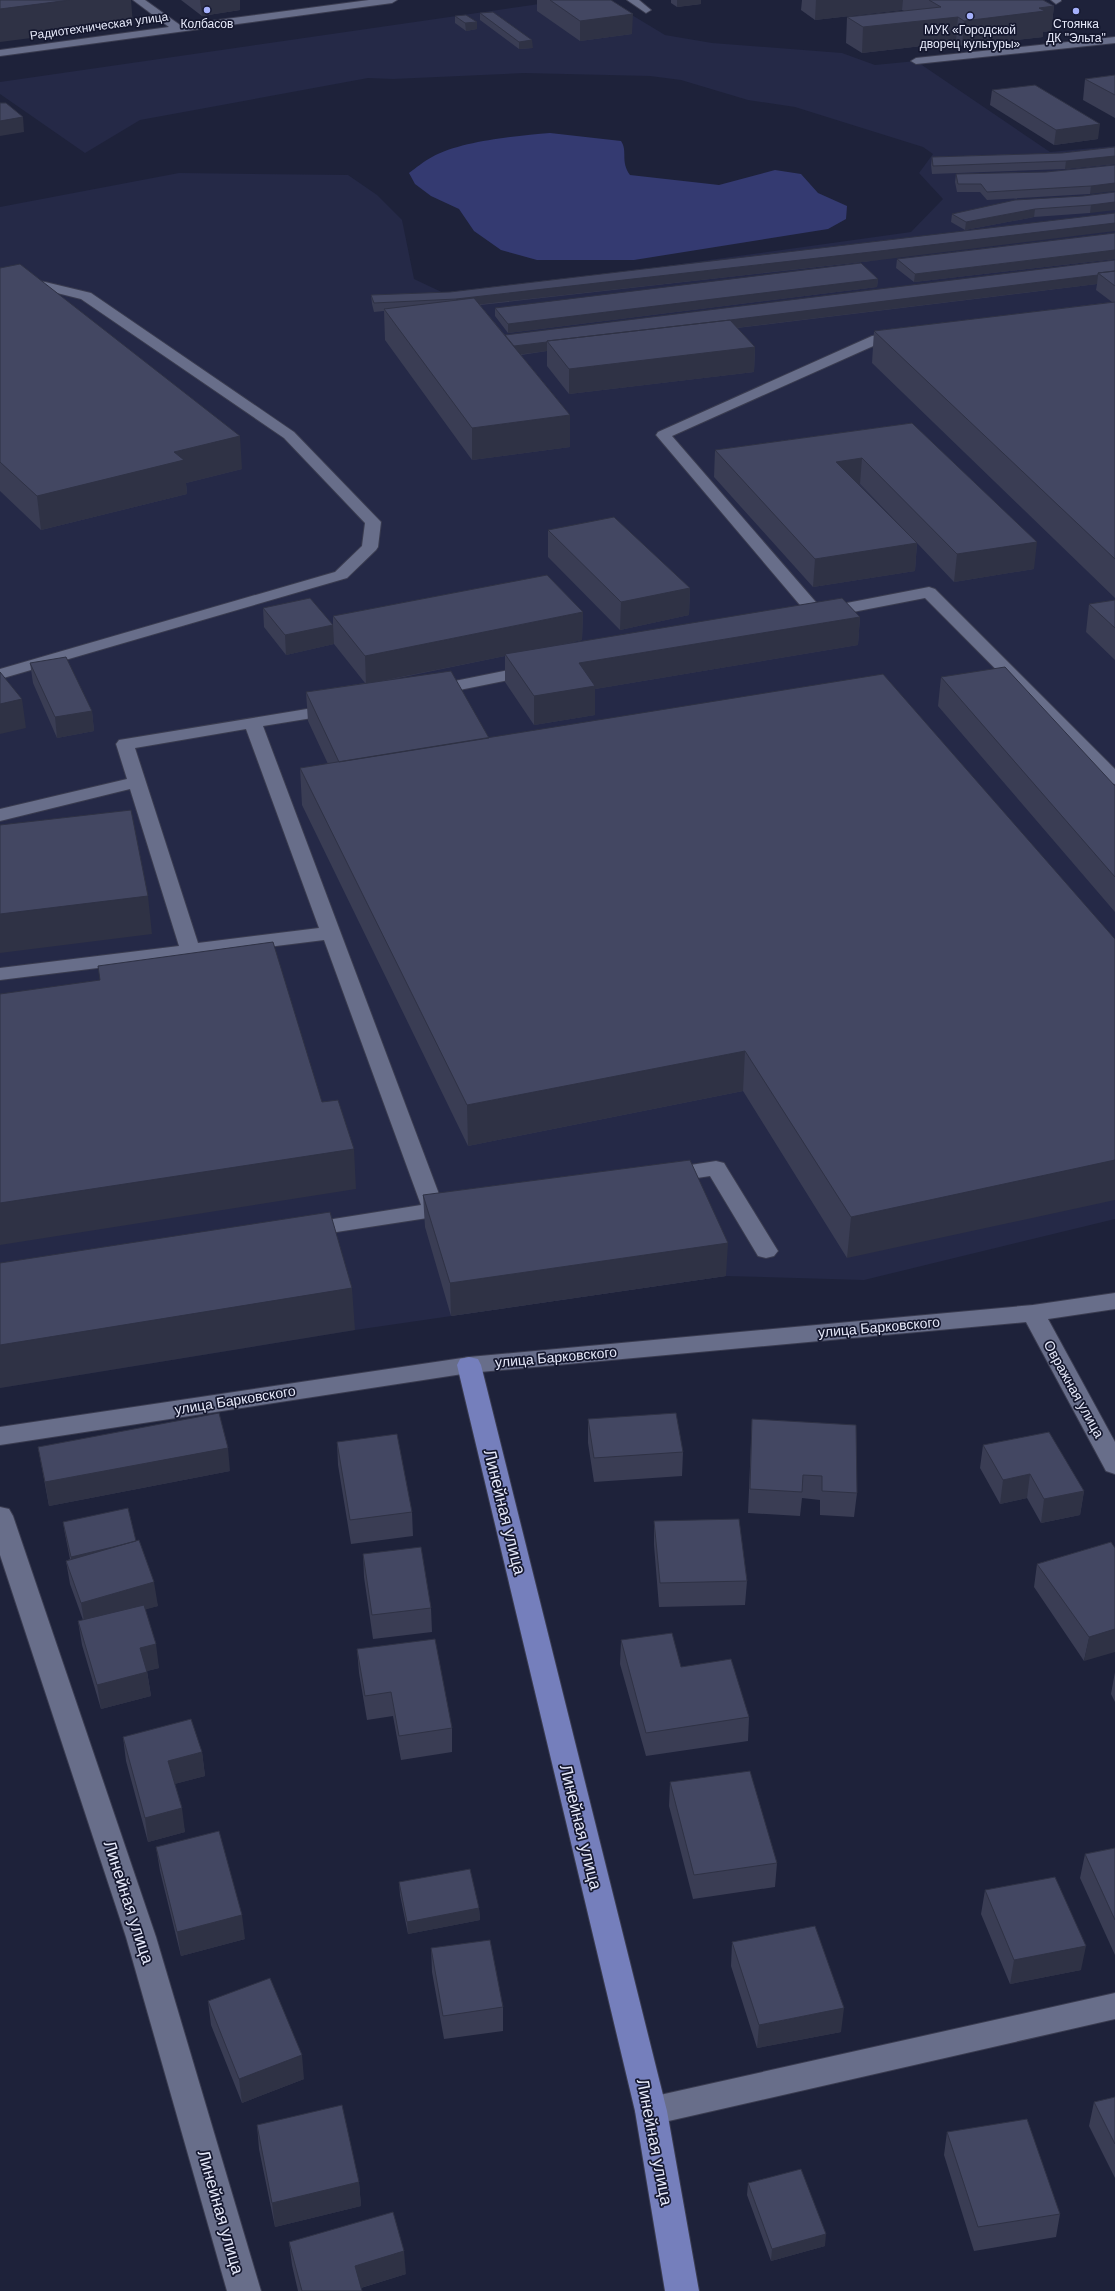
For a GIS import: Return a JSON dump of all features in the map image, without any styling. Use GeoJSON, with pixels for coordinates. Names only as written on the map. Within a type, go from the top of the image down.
{"type":"FeatureCollection","features":[{"type":"Feature","properties":{"kind":"main road","name":"Линейная улица"},"geometry":{"type":"LineString","coordinates":[[469,1365],[651,2111],[682,2291]]}},
{"type":"Feature","properties":{"kind":"street"},"geometry":{"type":"LineString","coordinates":[[138,0],[177,28]]}},
{"type":"Feature","properties":{"kind":"street","name":"Радиотехническая улица"},"geometry":{"type":"LineString","coordinates":[[0,53],[392,0]]}},
{"type":"Feature","properties":{"kind":"street"},"geometry":{"type":"LineString","coordinates":[[632,0],[646,10]]}},
{"type":"Feature","properties":{"kind":"street"},"geometry":{"type":"LineString","coordinates":[[916,61],[1115,40]]}},
{"type":"Feature","properties":{"kind":"street"},"geometry":{"type":"LineString","coordinates":[[0,280],[45,286],[86,296],[288,435],[373,522],[370,547],[341,574],[0,674]]}},
{"type":"Feature","properties":{"kind":"street"},"geometry":{"type":"LineString","coordinates":[[915,334],[877,339],[663,435],[809,616],[929,592],[1115,779]]}},
{"type":"Feature","properties":{"kind":"street"},"geometry":{"type":"LineString","coordinates":[[412,694],[552,667]]}},
{"type":"Feature","properties":{"kind":"street"},"geometry":{"type":"LineString","coordinates":[[190,949],[125,744],[350,707]]}},
{"type":"Feature","properties":{"kind":"street"},"geometry":{"type":"LineString","coordinates":[[253,723],[434,1210]]}},
{"type":"Feature","properties":{"kind":"street"},"geometry":{"type":"LineString","coordinates":[[0,815],[137,782]]}},
{"type":"Feature","properties":{"kind":"street"},"geometry":{"type":"LineString","coordinates":[[0,974],[190,949],[331,933]]}},
{"type":"Feature","properties":{"kind":"street"},"geometry":{"type":"LineString","coordinates":[[645,1179],[716,1168],[766,1251]]}},
{"type":"Feature","properties":{"kind":"street"},"geometry":{"type":"LineString","coordinates":[[284,1234],[465,1206]]}},
{"type":"Feature","properties":{"kind":"street","name":"улица Барковского"},"geometry":{"type":"LineString","coordinates":[[0,1436],[469,1365],[1032,1313],[1115,1301]]}},
{"type":"Feature","properties":{"kind":"street","name":"Овражная улица"},"geometry":{"type":"LineString","coordinates":[[1032,1313],[1115,1465]]}},
{"type":"Feature","properties":{"kind":"street","name":"Линейная улица"},"geometry":{"type":"LineString","coordinates":[[0,1516],[142,1937],[244,2291]]}},
{"type":"Feature","properties":{"kind":"street"},"geometry":{"type":"LineString","coordinates":[[651,2111],[1115,2006]]}},
{"type":"Feature","properties":{"kind":"shaded area"},"geometry":{"type":"Polygon","coordinates":[[[567,0],[607,0],[665,35],[712,43],[842,53],[875,65],[916,61],[1050,152],[1115,146],[1115,1219],[864,1280],[726,1276],[355,1330],[0,1388],[0,207],[179,173],[348,175],[377,195],[402,220],[414,279],[450,296],[911,232],[943,199],[919,173],[933,154],[923,147],[795,107],[748,100],[681,80],[650,76],[524,73],[393,79],[368,78],[140,120],[85,153],[0,94],[0,82],[567,0]]]}},
{"type":"Feature","properties":{"kind":"shaded area"},"geometry":{"type":"Polygon","coordinates":[[[550,133],[621,141],[624,149],[625,165],[630,175],[719,185],[775,170],[801,174],[818,193],[847,206],[846,219],[828,229],[634,260],[537,260],[501,250],[474,231],[459,209],[431,196],[415,184],[409,173],[432,157],[444,151],[458,147],[489,140],[550,133]]]}},
{"type":"Feature","properties":{"kind":"building"},"geometry":{"type":"Polygon","coordinates":[[[0,0],[70,0],[0,9],[0,0]]]}},
{"type":"Feature","properties":{"kind":"building"},"geometry":{"type":"Polygon","coordinates":[[[550,0],[611,0],[633,14],[580,21],[550,0]]]}},
{"type":"Feature","properties":{"kind":"building"},"geometry":{"type":"Polygon","coordinates":[[[929,0],[1043,0],[1054,6],[1039,8],[1045,11],[964,21],[958,17],[863,27],[847,17],[941,7],[929,0]]]}},
{"type":"Feature","properties":{"kind":"building"},"geometry":{"type":"Polygon","coordinates":[[[493,12],[532,40],[519,42],[480,13],[493,12]]]}},
{"type":"Feature","properties":{"kind":"building"},"geometry":{"type":"Polygon","coordinates":[[[466,15],[477,22],[465,23],[455,16],[466,15]]]}},
{"type":"Feature","properties":{"kind":"building"},"geometry":{"type":"Polygon","coordinates":[[[1115,75],[1115,95],[1085,79],[1115,75]]]}},
{"type":"Feature","properties":{"kind":"building"},"geometry":{"type":"Polygon","coordinates":[[[1035,85],[1100,124],[1056,130],[992,90],[1035,85]]]}},
{"type":"Feature","properties":{"kind":"building"},"geometry":{"type":"Polygon","coordinates":[[[0,103],[6,103],[23,117],[0,121],[0,103]]]}},
{"type":"Feature","properties":{"kind":"building"},"geometry":{"type":"Polygon","coordinates":[[[1115,147],[1115,156],[1066,161],[933,166],[932,157],[1062,153],[1115,147]]]}},
{"type":"Feature","properties":{"kind":"building"},"geometry":{"type":"Polygon","coordinates":[[[1115,165],[1115,183],[1091,186],[987,192],[981,184],[958,184],[956,174],[1046,172],[1115,165]]]}},
{"type":"Feature","properties":{"kind":"building"},"geometry":{"type":"Polygon","coordinates":[[[1115,192],[1115,202],[1035,209],[966,222],[952,214],[1015,200],[1083,196],[1115,192]]]}},
{"type":"Feature","properties":{"kind":"building"},"geometry":{"type":"Polygon","coordinates":[[[1115,213],[1115,223],[456,299],[374,303],[371,295],[450,292],[1115,213]]]}},
{"type":"Feature","properties":{"kind":"building"},"geometry":{"type":"Polygon","coordinates":[[[1115,233],[1115,250],[915,274],[897,259],[1115,233]]]}},
{"type":"Feature","properties":{"kind":"building"},"geometry":{"type":"Polygon","coordinates":[[[1115,260],[1115,271],[1098,273],[1098,275],[514,346],[505,335],[1115,260]]]}},
{"type":"Feature","properties":{"kind":"building"},"geometry":{"type":"Polygon","coordinates":[[[861,263],[878,279],[508,324],[495,308],[861,263]]]}},
{"type":"Feature","properties":{"kind":"building"},"geometry":{"type":"Polygon","coordinates":[[[20,264],[240,436],[174,452],[184,460],[37,496],[0,462],[0,268],[20,264]]]}},
{"type":"Feature","properties":{"kind":"building"},"geometry":{"type":"Polygon","coordinates":[[[1115,271],[1115,286],[1098,273],[1115,271]]]}},
{"type":"Feature","properties":{"kind":"building"},"geometry":{"type":"Polygon","coordinates":[[[474,298],[570,415],[472,428],[384,309],[474,298]]]}},
{"type":"Feature","properties":{"kind":"building"},"geometry":{"type":"Polygon","coordinates":[[[1115,302],[1115,559],[874,331],[1115,302]]]}},
{"type":"Feature","properties":{"kind":"building"},"geometry":{"type":"Polygon","coordinates":[[[730,320],[755,347],[569,369],[547,341],[730,320]]]}},
{"type":"Feature","properties":{"kind":"building"},"geometry":{"type":"Polygon","coordinates":[[[912,423],[1037,542],[957,554],[862,458],[836,462],[917,543],[815,559],[715,450],[912,423]]]}},
{"type":"Feature","properties":{"kind":"building"},"geometry":{"type":"Polygon","coordinates":[[[614,517],[690,588],[621,602],[548,530],[614,517]]]}},
{"type":"Feature","properties":{"kind":"building"},"geometry":{"type":"Polygon","coordinates":[[[547,575],[583,612],[365,656],[333,616],[547,575]]]}},
{"type":"Feature","properties":{"kind":"building"},"geometry":{"type":"Polygon","coordinates":[[[310,598],[333,625],[285,635],[263,608],[310,598]]]}},
{"type":"Feature","properties":{"kind":"building"},"geometry":{"type":"Polygon","coordinates":[[[842,598],[860,617],[579,663],[595,686],[534,696],[505,654],[842,598]]]}},
{"type":"Feature","properties":{"kind":"building"},"geometry":{"type":"Polygon","coordinates":[[[1115,600],[1115,628],[1089,604],[1115,600]]]}},
{"type":"Feature","properties":{"kind":"building"},"geometry":{"type":"Polygon","coordinates":[[[66,657],[92,711],[55,717],[30,663],[66,657]]]}},
{"type":"Feature","properties":{"kind":"building"},"geometry":{"type":"Polygon","coordinates":[[[1005,667],[1115,786],[1115,877],[941,677],[1005,667]]]}},
{"type":"Feature","properties":{"kind":"building"},"geometry":{"type":"Polygon","coordinates":[[[451,671],[489,738],[339,762],[306,692],[451,671]]]}},
{"type":"Feature","properties":{"kind":"building"},"geometry":{"type":"Polygon","coordinates":[[[0,672],[22,699],[0,704],[0,672]]]}},
{"type":"Feature","properties":{"kind":"building"},"geometry":{"type":"Polygon","coordinates":[[[883,674],[1115,939],[1115,1160],[851,1217],[745,1051],[467,1105],[300,768],[883,674]]]}},
{"type":"Feature","properties":{"kind":"building"},"geometry":{"type":"Polygon","coordinates":[[[131,810],[148,896],[0,914],[0,825],[131,810]]]}},
{"type":"Feature","properties":{"kind":"building"},"geometry":{"type":"Polygon","coordinates":[[[273,942],[322,1102],[338,1100],[354,1149],[0,1203],[0,994],[100,980],[98,966],[273,942]]]}},
{"type":"Feature","properties":{"kind":"building"},"geometry":{"type":"Polygon","coordinates":[[[690,1160],[728,1243],[450,1283],[423,1195],[690,1160]]]}},
{"type":"Feature","properties":{"kind":"building"},"geometry":{"type":"Polygon","coordinates":[[[330,1212],[352,1288],[0,1345],[0,1263],[330,1212]]]}},
{"type":"Feature","properties":{"kind":"building"},"geometry":{"type":"Polygon","coordinates":[[[219,1413],[228,1448],[45,1482],[38,1447],[219,1413]]]}},
{"type":"Feature","properties":{"kind":"building"},"geometry":{"type":"Polygon","coordinates":[[[676,1413],[683,1452],[594,1458],[588,1419],[676,1413]]]}},
{"type":"Feature","properties":{"kind":"building"},"geometry":{"type":"Polygon","coordinates":[[[752,1419],[856,1425],[857,1493],[822,1491],[822,1476],[803,1475],[802,1492],[750,1489],[752,1419]]]}},
{"type":"Feature","properties":{"kind":"building"},"geometry":{"type":"Polygon","coordinates":[[[1049,1432],[1084,1491],[1044,1499],[1030,1474],[1003,1480],[983,1445],[1049,1432]]]}},
{"type":"Feature","properties":{"kind":"building"},"geometry":{"type":"Polygon","coordinates":[[[397,1434],[412,1512],[350,1520],[337,1442],[397,1434]]]}},
{"type":"Feature","properties":{"kind":"building"},"geometry":{"type":"Polygon","coordinates":[[[128,1508],[136,1541],[71,1557],[63,1522],[128,1508]]]}},
{"type":"Feature","properties":{"kind":"building"},"geometry":{"type":"Polygon","coordinates":[[[739,1519],[747,1581],[660,1583],[654,1521],[739,1519]]]}},
{"type":"Feature","properties":{"kind":"building"},"geometry":{"type":"Polygon","coordinates":[[[139,1540],[154,1582],[81,1603],[66,1561],[139,1540]]]}},
{"type":"Feature","properties":{"kind":"building"},"geometry":{"type":"Polygon","coordinates":[[[1111,1542],[1115,1548],[1115,1629],[1089,1637],[1037,1564],[1111,1542]]]}},
{"type":"Feature","properties":{"kind":"building"},"geometry":{"type":"Polygon","coordinates":[[[421,1547],[431,1608],[372,1615],[363,1554],[421,1547]]]}},
{"type":"Feature","properties":{"kind":"building"},"geometry":{"type":"Polygon","coordinates":[[[144,1605],[156,1644],[140,1648],[147,1672],[97,1685],[78,1621],[144,1605]]]}},
{"type":"Feature","properties":{"kind":"building"},"geometry":{"type":"Polygon","coordinates":[[[672,1633],[681,1667],[731,1659],[749,1717],[646,1733],[621,1640],[672,1633]]]}},
{"type":"Feature","properties":{"kind":"building"},"geometry":{"type":"Polygon","coordinates":[[[435,1639],[452,1728],[399,1736],[391,1692],[365,1696],[357,1649],[435,1639]]]}},
{"type":"Feature","properties":{"kind":"building"},"geometry":{"type":"Polygon","coordinates":[[[191,1719],[202,1752],[168,1761],[182,1808],[145,1818],[123,1737],[191,1719]]]}},
{"type":"Feature","properties":{"kind":"building"},"geometry":{"type":"Polygon","coordinates":[[[750,1771],[777,1863],[694,1875],[670,1782],[750,1771]]]}},
{"type":"Feature","properties":{"kind":"building"},"geometry":{"type":"Polygon","coordinates":[[[219,1831],[242,1915],[177,1932],[156,1847],[219,1831]]]}},
{"type":"Feature","properties":{"kind":"building"},"geometry":{"type":"Polygon","coordinates":[[[1115,1848],[1115,1920],[1085,1854],[1115,1848]]]}},
{"type":"Feature","properties":{"kind":"building"},"geometry":{"type":"Polygon","coordinates":[[[470,1869],[479,1908],[407,1922],[399,1882],[470,1869]]]}},
{"type":"Feature","properties":{"kind":"building"},"geometry":{"type":"Polygon","coordinates":[[[1055,1877],[1086,1946],[1014,1960],[985,1890],[1055,1877]]]}},
{"type":"Feature","properties":{"kind":"building"},"geometry":{"type":"Polygon","coordinates":[[[815,1926],[844,2008],[759,2025],[732,1942],[815,1926]]]}},
{"type":"Feature","properties":{"kind":"building"},"geometry":{"type":"Polygon","coordinates":[[[490,1940],[503,2007],[443,2016],[431,1948],[490,1940]]]}},
{"type":"Feature","properties":{"kind":"building"},"geometry":{"type":"Polygon","coordinates":[[[270,1978],[302,2055],[239,2079],[208,2001],[270,1978]]]}},
{"type":"Feature","properties":{"kind":"building"},"geometry":{"type":"Polygon","coordinates":[[[1115,2097],[1115,2144],[1094,2102],[1115,2097]]]}},
{"type":"Feature","properties":{"kind":"building"},"geometry":{"type":"Polygon","coordinates":[[[342,2105],[359,2182],[272,2203],[257,2125],[342,2105]]]}},
{"type":"Feature","properties":{"kind":"building"},"geometry":{"type":"Polygon","coordinates":[[[1027,2119],[1060,2214],[978,2227],[947,2132],[1027,2119]]]}},
{"type":"Feature","properties":{"kind":"building"},"geometry":{"type":"Polygon","coordinates":[[[801,2169],[826,2234],[772,2249],[748,2183],[801,2169]]]}},
{"type":"Feature","properties":{"kind":"building"},"geometry":{"type":"Polygon","coordinates":[[[393,2212],[404,2251],[355,2266],[362,2291],[302,2291],[289,2242],[393,2212]]]}},
{"type":"Feature","properties":{"kind":"place","name":"Колбасов"},"geometry":{"type":"Point","coordinates":[207,10]}},
{"type":"Feature","properties":{"kind":"place","name":"Стоянка ДК \"Эльта\""},"geometry":{"type":"Point","coordinates":[1076,11]}},
{"type":"Feature","properties":{"kind":"place","name":"МУК «Городской дворец культуры»"},"geometry":{"type":"Point","coordinates":[970,16]}}]}
